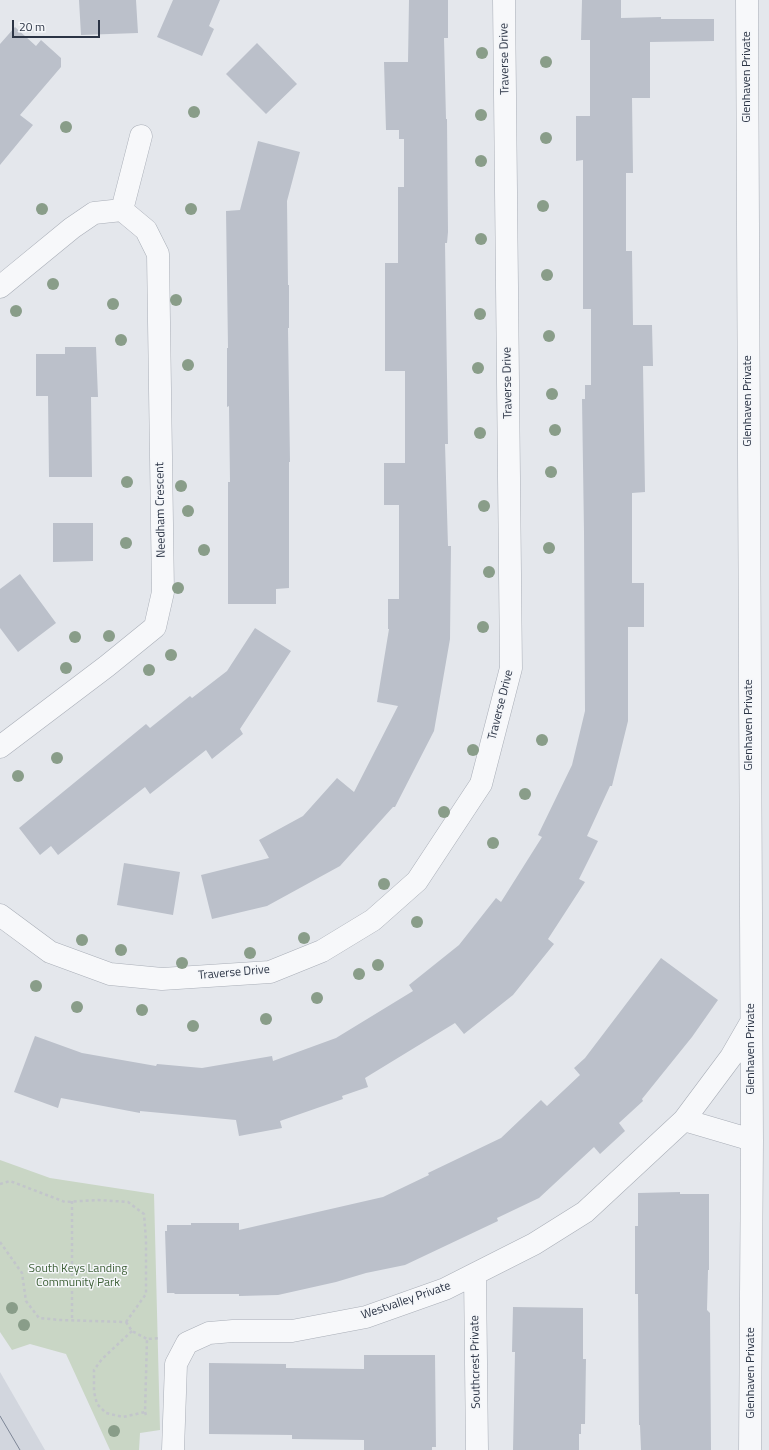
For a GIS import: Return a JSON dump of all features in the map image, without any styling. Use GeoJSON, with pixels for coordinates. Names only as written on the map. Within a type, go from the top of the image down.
{"type":"FeatureCollection","features":[{"type":"Feature","properties":{"kind":"street","name":"Traverse Drive"},"geometry":{"type":"LineString","coordinates":[[0,915],[50,952],[110,974],[162,979],[270,972],[322,950],[373,920],[417,881],[482,784],[511,668],[504,0]]}},
{"type":"Feature","properties":{"kind":"street","name":"Glenhaven Private"},"geometry":{"type":"LineString","coordinates":[[747,0],[750,1023],[752,1140],[750,1450]]}},
{"type":"Feature","properties":{"kind":"street"},"geometry":{"type":"LineString","coordinates":[[0,287],[72,228],[94,213],[122,210],[141,136]]}},
{"type":"Feature","properties":{"kind":"street","name":"Needham Crescent"},"geometry":{"type":"LineString","coordinates":[[0,747],[107,666],[155,627],[162,592],[158,254],[146,230],[122,210]]}},
{"type":"Feature","properties":{"kind":"street","name":"Westvalley Private"},"geometry":{"type":"LineString","coordinates":[[173,1450],[176,1364],[187,1343],[209,1334],[233,1331],[292,1331],[366,1317],[445,1289],[534,1244],[585,1212],[684,1120],[731,1057],[750,1023]]}},
{"type":"Feature","properties":{"kind":"street"},"geometry":{"type":"LineString","coordinates":[[684,1120],[752,1140]]}},
{"type":"Feature","properties":{"kind":"street","name":"Southcrest Private"},"geometry":{"type":"LineString","coordinates":[[475,1274],[477,1450]]}},
{"type":"Feature","properties":{"kind":"path"},"geometry":{"type":"LineString","coordinates":[[0,1184],[10,1181],[65,1202],[98,1200],[128,1202],[144,1214],[146,1240],[146,1294],[126,1322]]}},
{"type":"Feature","properties":{"kind":"path"},"geometry":{"type":"LineString","coordinates":[[72,1201],[72,1320]]}},
{"type":"Feature","properties":{"kind":"path"},"geometry":{"type":"LineString","coordinates":[[0,1242],[22,1273],[26,1301],[39,1318],[126,1322]]}},
{"type":"Feature","properties":{"kind":"path"},"geometry":{"type":"LineString","coordinates":[[126,1322],[132,1331],[148,1339]]}},
{"type":"Feature","properties":{"kind":"path"},"geometry":{"type":"LineString","coordinates":[[132,1331],[102,1359],[94,1370],[94,1392],[97,1404],[106,1413],[123,1417],[145,1412]]}},
{"type":"Feature","properties":{"kind":"shaded area"},"geometry":{"type":"Polygon","coordinates":[[[0,1372],[45,1450],[0,1450],[0,1372]]]}},
{"type":"Feature","properties":{"kind":"green space","name":"South Keys Landing Community Park"},"geometry":{"type":"Polygon","coordinates":[[[0,1160],[50,1178],[154,1194],[160,1430],[140,1433],[139,1450],[110,1450],[66,1354],[30,1344],[12,1350],[0,1332],[0,1160]]]}},
{"type":"Feature","properties":{"kind":"building"},"geometry":{"type":"Polygon","coordinates":[[[79,0],[136,0],[138,33],[81,35],[79,0]]]}},
{"type":"Feature","properties":{"kind":"building"},"geometry":{"type":"Polygon","coordinates":[[[173,0],[220,0],[209,26],[214,29],[202,56],[157,37],[173,0]]]}},
{"type":"Feature","properties":{"kind":"building"},"geometry":{"type":"Polygon","coordinates":[[[409,0],[448,0],[448,38],[444,38],[447,119],[448,232],[447,243],[445,243],[448,444],[445,444],[448,546],[451,546],[450,639],[434,731],[395,807],[393,807],[340,866],[267,906],[212,919],[201,875],[269,858],[259,840],[303,816],[337,778],[354,792],[398,706],[377,702],[389,629],[388,599],[399,599],[399,505],[384,505],[384,463],[405,463],[405,371],[385,371],[385,263],[398,263],[398,187],[404,187],[404,139],[399,139],[399,130],[386,130],[384,62],[408,62],[409,0]]]}},
{"type":"Feature","properties":{"kind":"building"},"geometry":{"type":"Polygon","coordinates":[[[582,0],[621,0],[621,18],[661,17],[661,19],[714,19],[714,41],[650,42],[650,98],[632,98],[633,173],[626,173],[626,251],[632,251],[633,325],[652,325],[653,366],[643,366],[645,492],[632,493],[632,583],[644,583],[644,627],[628,627],[628,721],[612,786],[610,786],[587,836],[598,841],[579,879],[585,882],[548,939],[554,944],[513,995],[464,1034],[455,1023],[365,1078],[368,1087],[342,1096],[343,1099],[280,1121],[282,1128],[239,1136],[236,1120],[140,1111],[140,1113],[61,1098],[58,1108],[14,1092],[35,1036],[82,1053],[156,1066],[157,1064],[202,1068],[272,1056],[273,1061],[336,1038],[413,991],[409,985],[459,945],[496,898],[501,902],[542,837],[538,835],[572,765],[585,711],[582,399],[585,399],[585,385],[591,385],[591,309],[583,309],[583,160],[576,161],[576,116],[590,116],[590,40],[581,40],[582,0]]]}},
{"type":"Feature","properties":{"kind":"building"},"geometry":{"type":"Polygon","coordinates":[[[15,27],[36,46],[41,40],[61,58],[61,67],[20,115],[33,125],[0,165],[0,44],[15,27]]]}},
{"type":"Feature","properties":{"kind":"building"},"geometry":{"type":"Polygon","coordinates":[[[257,43],[297,84],[266,114],[226,74],[257,43]]]}},
{"type":"Feature","properties":{"kind":"building"},"geometry":{"type":"Polygon","coordinates":[[[258,141],[300,152],[287,201],[290,462],[289,588],[276,589],[276,604],[228,604],[228,482],[230,482],[229,406],[227,407],[228,348],[226,211],[240,210],[258,141]]]}},
{"type":"Feature","properties":{"kind":"building"},"geometry":{"type":"Polygon","coordinates":[[[65,347],[96,347],[98,397],[91,397],[92,477],[49,477],[48,396],[36,396],[36,354],[65,354],[65,347]]]}},
{"type":"Feature","properties":{"kind":"building"},"geometry":{"type":"Polygon","coordinates":[[[53,523],[93,523],[93,561],[53,562],[53,523]]]}},
{"type":"Feature","properties":{"kind":"building"},"geometry":{"type":"Polygon","coordinates":[[[20,574],[56,623],[18,652],[0,628],[0,589],[20,574]]]}},
{"type":"Feature","properties":{"kind":"building"},"geometry":{"type":"Polygon","coordinates":[[[255,628],[291,651],[240,729],[243,734],[212,759],[206,750],[150,794],[145,787],[58,855],[51,846],[40,855],[19,828],[146,724],[150,728],[190,696],[192,698],[227,671],[255,628]]]}},
{"type":"Feature","properties":{"kind":"building"},"geometry":{"type":"Polygon","coordinates":[[[124,863],[180,872],[173,915],[117,905],[124,863]]]}},
{"type":"Feature","properties":{"kind":"building"},"geometry":{"type":"Polygon","coordinates":[[[661,958],[718,1000],[692,1037],[642,1099],[643,1101],[619,1123],[625,1131],[600,1154],[594,1147],[539,1198],[497,1218],[498,1221],[405,1265],[278,1295],[239,1296],[239,1294],[167,1293],[165,1231],[167,1231],[167,1225],[191,1225],[191,1223],[239,1223],[239,1230],[383,1197],[429,1175],[428,1173],[501,1138],[541,1100],[547,1106],[580,1075],[574,1068],[585,1058],[661,958]]]}},
{"type":"Feature","properties":{"kind":"building"},"geometry":{"type":"Polygon","coordinates":[[[680,1192],[680,1194],[709,1194],[709,1270],[707,1310],[710,1313],[711,1450],[641,1450],[639,1425],[638,1294],[635,1294],[635,1226],[638,1226],[638,1193],[680,1192]]]}},
{"type":"Feature","properties":{"kind":"building"},"geometry":{"type":"Polygon","coordinates":[[[513,1307],[583,1308],[583,1359],[586,1359],[585,1424],[581,1424],[581,1434],[579,1434],[579,1450],[513,1450],[515,1352],[512,1352],[513,1307]]]}},
{"type":"Feature","properties":{"kind":"building"},"geometry":{"type":"Polygon","coordinates":[[[364,1355],[435,1355],[436,1447],[432,1447],[432,1450],[364,1450],[364,1440],[292,1439],[292,1435],[209,1434],[209,1363],[286,1364],[286,1368],[364,1369],[364,1355]]]}},
{"type":"Feature","properties":{"kind":"tram line"},"geometry":{"type":"LineString","coordinates":[[0,1416],[20,1450]]}}]}
